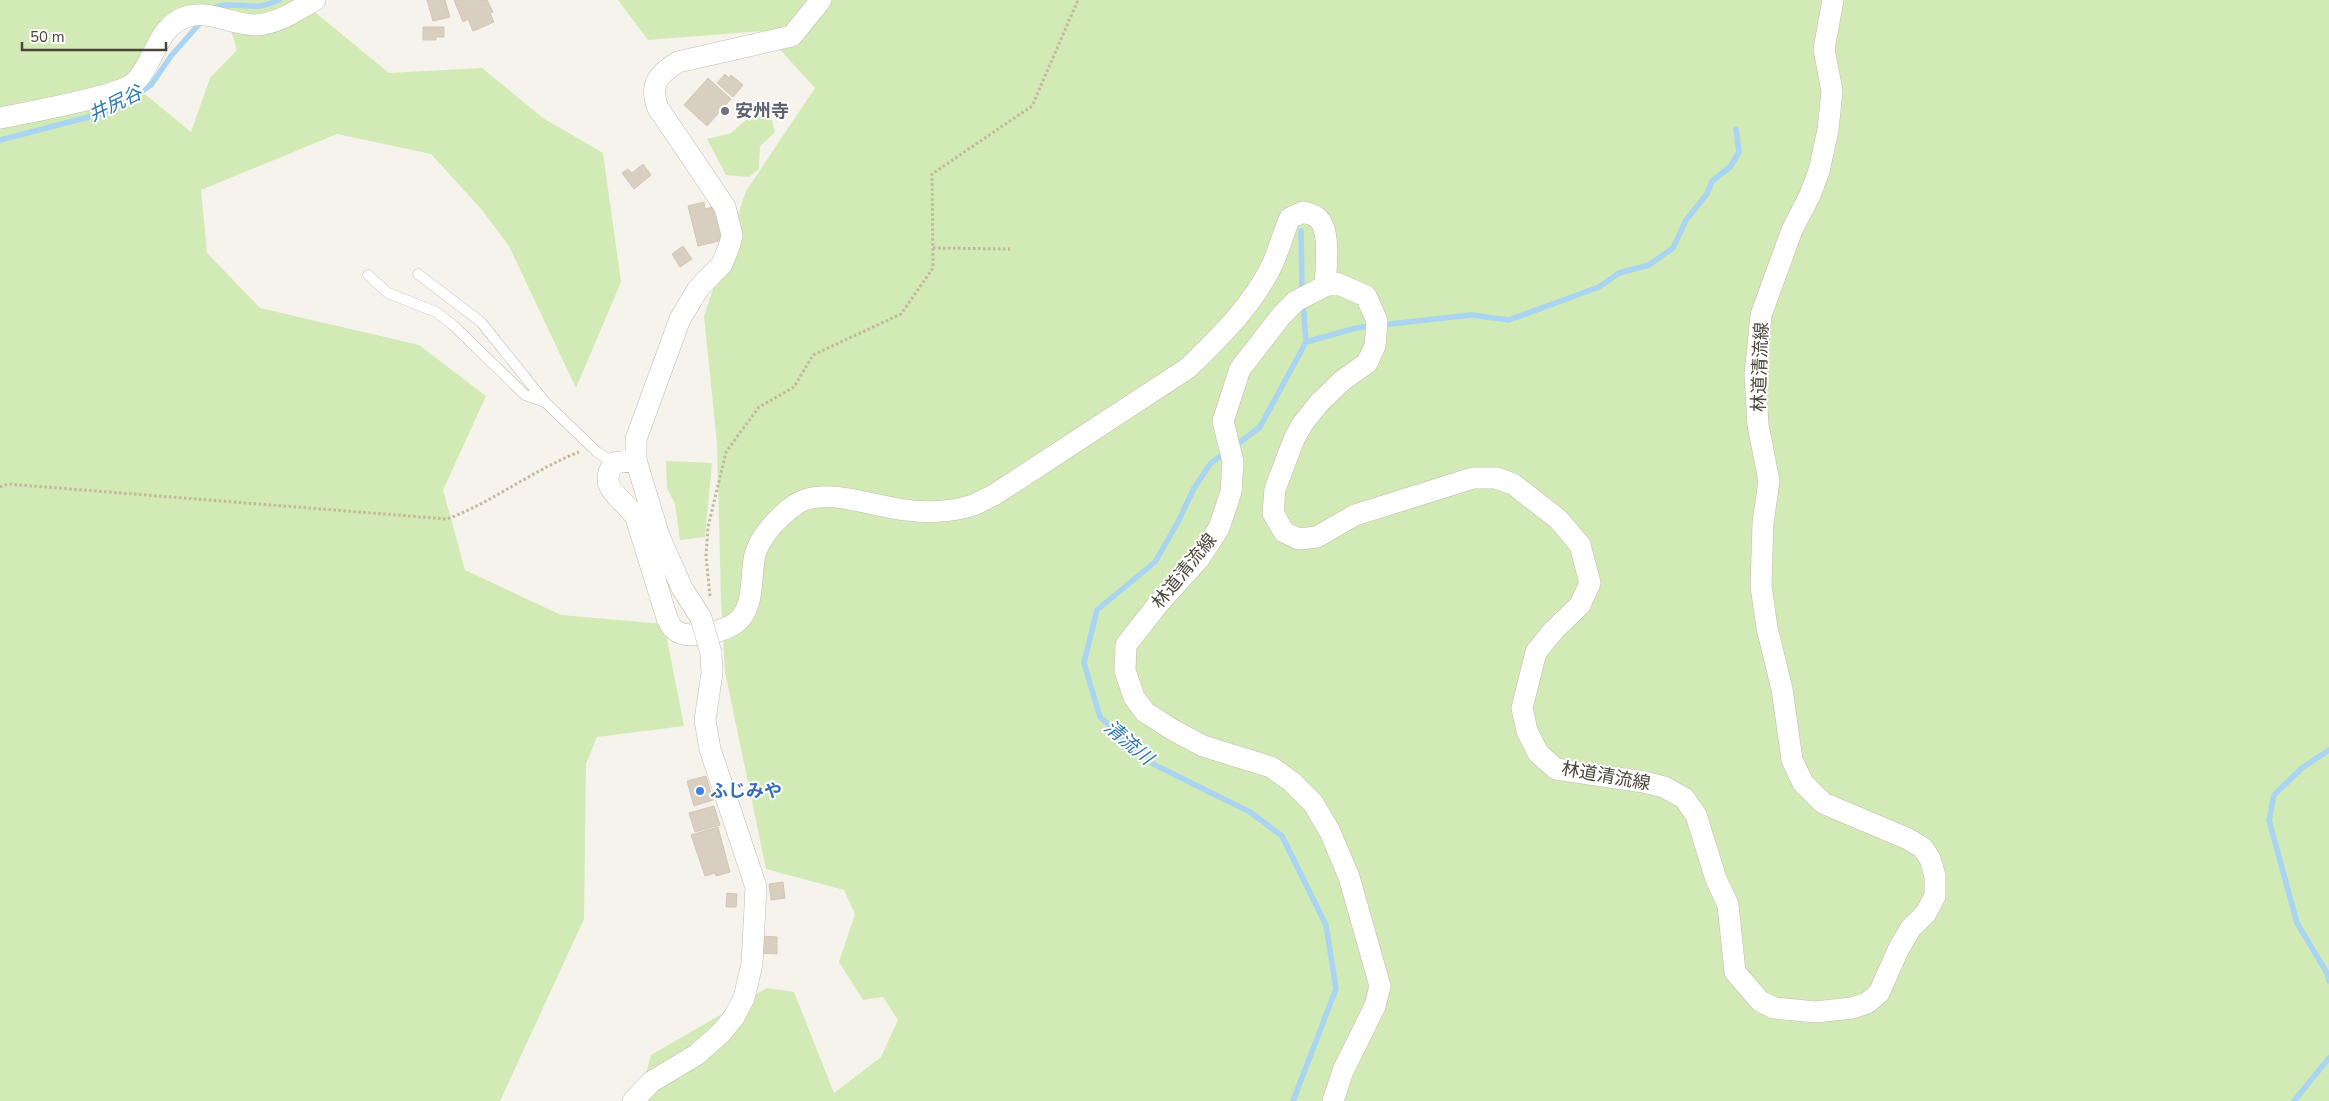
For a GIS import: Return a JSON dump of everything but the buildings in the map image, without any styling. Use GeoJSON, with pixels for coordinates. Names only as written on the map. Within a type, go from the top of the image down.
{"type":"FeatureCollection","features":[{"type":"Feature","properties":{"kind":"street"},"geometry":{"type":"LineString","coordinates":[[0,118],[112,93],[134,83],[161,36],[174,23],[188,16],[198,15],[256,25],[278,21],[315,0]]}},
{"type":"Feature","properties":{"kind":"street"},"geometry":{"type":"LineString","coordinates":[[633,1101],[651,1082],[696,1054],[720,1034],[734,1017],[744,998],[752,964],[756,887],[712,757],[705,720],[712,673],[711,653],[699,614],[682,588],[666,552],[636,460],[636,439],[640,426],[680,319],[698,289],[722,264],[732,235],[725,207],[658,108],[653,95],[656,82],[666,68],[678,62],[792,36],[821,0]]}},
{"type":"Feature","properties":{"kind":"street","name":"林道清流線"},"geometry":{"type":"LineString","coordinates":[[1333,1101],[1344,1071],[1375,1006],[1380,986],[1349,877],[1330,832],[1313,803],[1292,782],[1271,767],[1203,746],[1173,730],[1146,712],[1134,697],[1125,671],[1126,645],[1159,603],[1199,559],[1219,528],[1232,492],[1233,462],[1224,421],[1240,370],[1281,316],[1296,301],[1324,286],[1336,284],[1366,296],[1378,326],[1375,346],[1367,363],[1343,380],[1320,402],[1303,423],[1295,438],[1275,489],[1272,513],[1284,532],[1299,539],[1317,537],[1355,515],[1473,478],[1496,478],[1513,484],[1558,519],[1580,545],[1590,583],[1580,605],[1554,630],[1536,652],[1522,708],[1527,731],[1538,753],[1556,769],[1644,782],[1664,787],[1684,798],[1696,815],[1716,880],[1728,905],[1735,972],[1760,1001],[1774,1008],[1816,1012],[1852,1008],[1867,1003],[1879,993],[1899,948],[1912,928],[1926,913],[1935,896],[1935,876],[1930,859],[1923,848],[1908,839],[1823,802],[1803,783],[1792,760],[1782,689],[1767,628],[1761,586],[1763,523],[1769,480],[1758,425],[1755,375],[1761,315],[1792,230],[1810,195],[1819,171],[1828,130],[1832,92],[1824,49],[1833,0]]}},
{"type":"Feature","properties":{"kind":"street"},"geometry":{"type":"LineString","coordinates":[[636,460],[606,458],[608,484],[613,494],[631,509],[636,518],[667,618],[673,630],[684,635],[695,636],[728,628],[739,620],[747,606],[755,554],[777,520],[796,504],[812,496],[829,497],[907,511],[942,510],[970,506],[994,495],[1188,368],[1212,345],[1252,300],[1272,264],[1290,218],[1304,212],[1316,217],[1325,230],[1327,255],[1324,286]]}},
{"type":"Feature","properties":{"kind":"lane"},"geometry":{"type":"LineString","coordinates":[[418,274],[481,322],[545,402],[606,458]]}},
{"type":"Feature","properties":{"kind":"lane"},"geometry":{"type":"LineString","coordinates":[[368,275],[388,293],[436,312],[453,324],[525,395],[545,402]]}},
{"type":"Feature","properties":{"kind":"path"},"geometry":{"type":"LineString","coordinates":[[699,614],[708,603],[711,593],[706,556],[708,527],[726,452],[759,407],[794,387],[813,355],[901,314],[933,268],[932,174],[1032,106],[1078,0]]}},
{"type":"Feature","properties":{"kind":"path"},"geometry":{"type":"LineString","coordinates":[[933,248],[1010,249]]}},
{"type":"Feature","properties":{"kind":"path"},"geometry":{"type":"LineString","coordinates":[[0,487],[8,484],[447,519],[493,498],[555,462],[580,452],[606,458]]}},
{"type":"Feature","properties":{"kind":"green space"},"geometry":{"type":"Polygon","coordinates":[[[0,0],[300,0],[389,73],[482,68],[543,118],[603,153],[621,282],[576,388],[509,246],[482,210],[431,154],[337,134],[201,190],[207,253],[260,308],[419,345],[486,396],[443,490],[465,570],[561,615],[664,624],[684,726],[597,737],[586,764],[584,919],[500,1101],[0,1101],[0,0]],[[200,11],[129,81],[191,132],[210,78],[237,50],[231,30],[200,11]]]}},
{"type":"Feature","properties":{"kind":"green space"},"geometry":{"type":"Polygon","coordinates":[[[618,0],[2329,0],[2329,1101],[638,1101],[651,1055],[767,988],[794,992],[834,1093],[881,1057],[898,1020],[883,997],[863,1000],[839,962],[855,914],[844,890],[766,869],[725,672],[717,443],[704,316],[746,191],[815,88],[763,31],[648,40],[618,0]]]}},
{"type":"Feature","properties":{"kind":"green space"},"geometry":{"type":"Polygon","coordinates":[[[768,106],[775,132],[760,146],[759,169],[749,177],[726,175],[707,139],[731,133],[748,118],[768,106]]]}},
{"type":"Feature","properties":{"kind":"green space"},"geometry":{"type":"Polygon","coordinates":[[[666,461],[712,463],[705,537],[680,540],[675,504],[667,488],[666,461]]]}},
{"type":"Feature","properties":{"kind":"waterway","name":"井尻谷"},"geometry":{"type":"LineString","coordinates":[[212,10],[222,5],[262,6],[279,0]]}},
{"type":"Feature","properties":{"kind":"waterway","name":"井尻谷"},"geometry":{"type":"LineString","coordinates":[[0,140],[100,114],[129,100],[151,85],[171,56],[201,22]]}},
{"type":"Feature","properties":{"kind":"waterway"},"geometry":{"type":"LineString","coordinates":[[1381,325],[1471,315],[1509,320],[1599,287],[1619,273],[1649,265],[1673,248],[1686,220],[1707,194],[1712,181],[1730,167],[1739,152],[1736,129]]}},
{"type":"Feature","properties":{"kind":"waterway"},"geometry":{"type":"LineString","coordinates":[[1301,231],[1302,293]]}},
{"type":"Feature","properties":{"kind":"waterway"},"geometry":{"type":"LineString","coordinates":[[1303,302],[1306,342]]}},
{"type":"Feature","properties":{"kind":"waterway"},"geometry":{"type":"LineString","coordinates":[[1306,342],[1356,328],[1372,326]]}},
{"type":"Feature","properties":{"kind":"waterway","name":"清流川"},"geometry":{"type":"LineString","coordinates":[[1235,446],[1260,427],[1306,342]]}},
{"type":"Feature","properties":{"kind":"waterway","name":"清流川"},"geometry":{"type":"LineString","coordinates":[[1225,453],[1211,463],[1194,488],[1178,522],[1155,562],[1097,610],[1084,663],[1100,717],[1153,764],[1250,812],[1282,836],[1326,925],[1336,989],[1293,1101]]}},
{"type":"Feature","properties":{"kind":"waterway"},"geometry":{"type":"LineString","coordinates":[[2329,750],[2302,768],[2274,795],[2269,820],[2297,923],[2327,973],[2329,981]]}},
{"type":"Feature","properties":{"kind":"waterway"},"geometry":{"type":"LineString","coordinates":[[2294,1101],[2329,1058]]}},
{"type":"Feature","properties":{"kind":"place","name":"安州寺"},"geometry":{"type":"Point","coordinates":[725,111]}},
{"type":"Feature","properties":{"kind":"place","name":"ふじみや"},"geometry":{"type":"Point","coordinates":[700,791]}}]}
